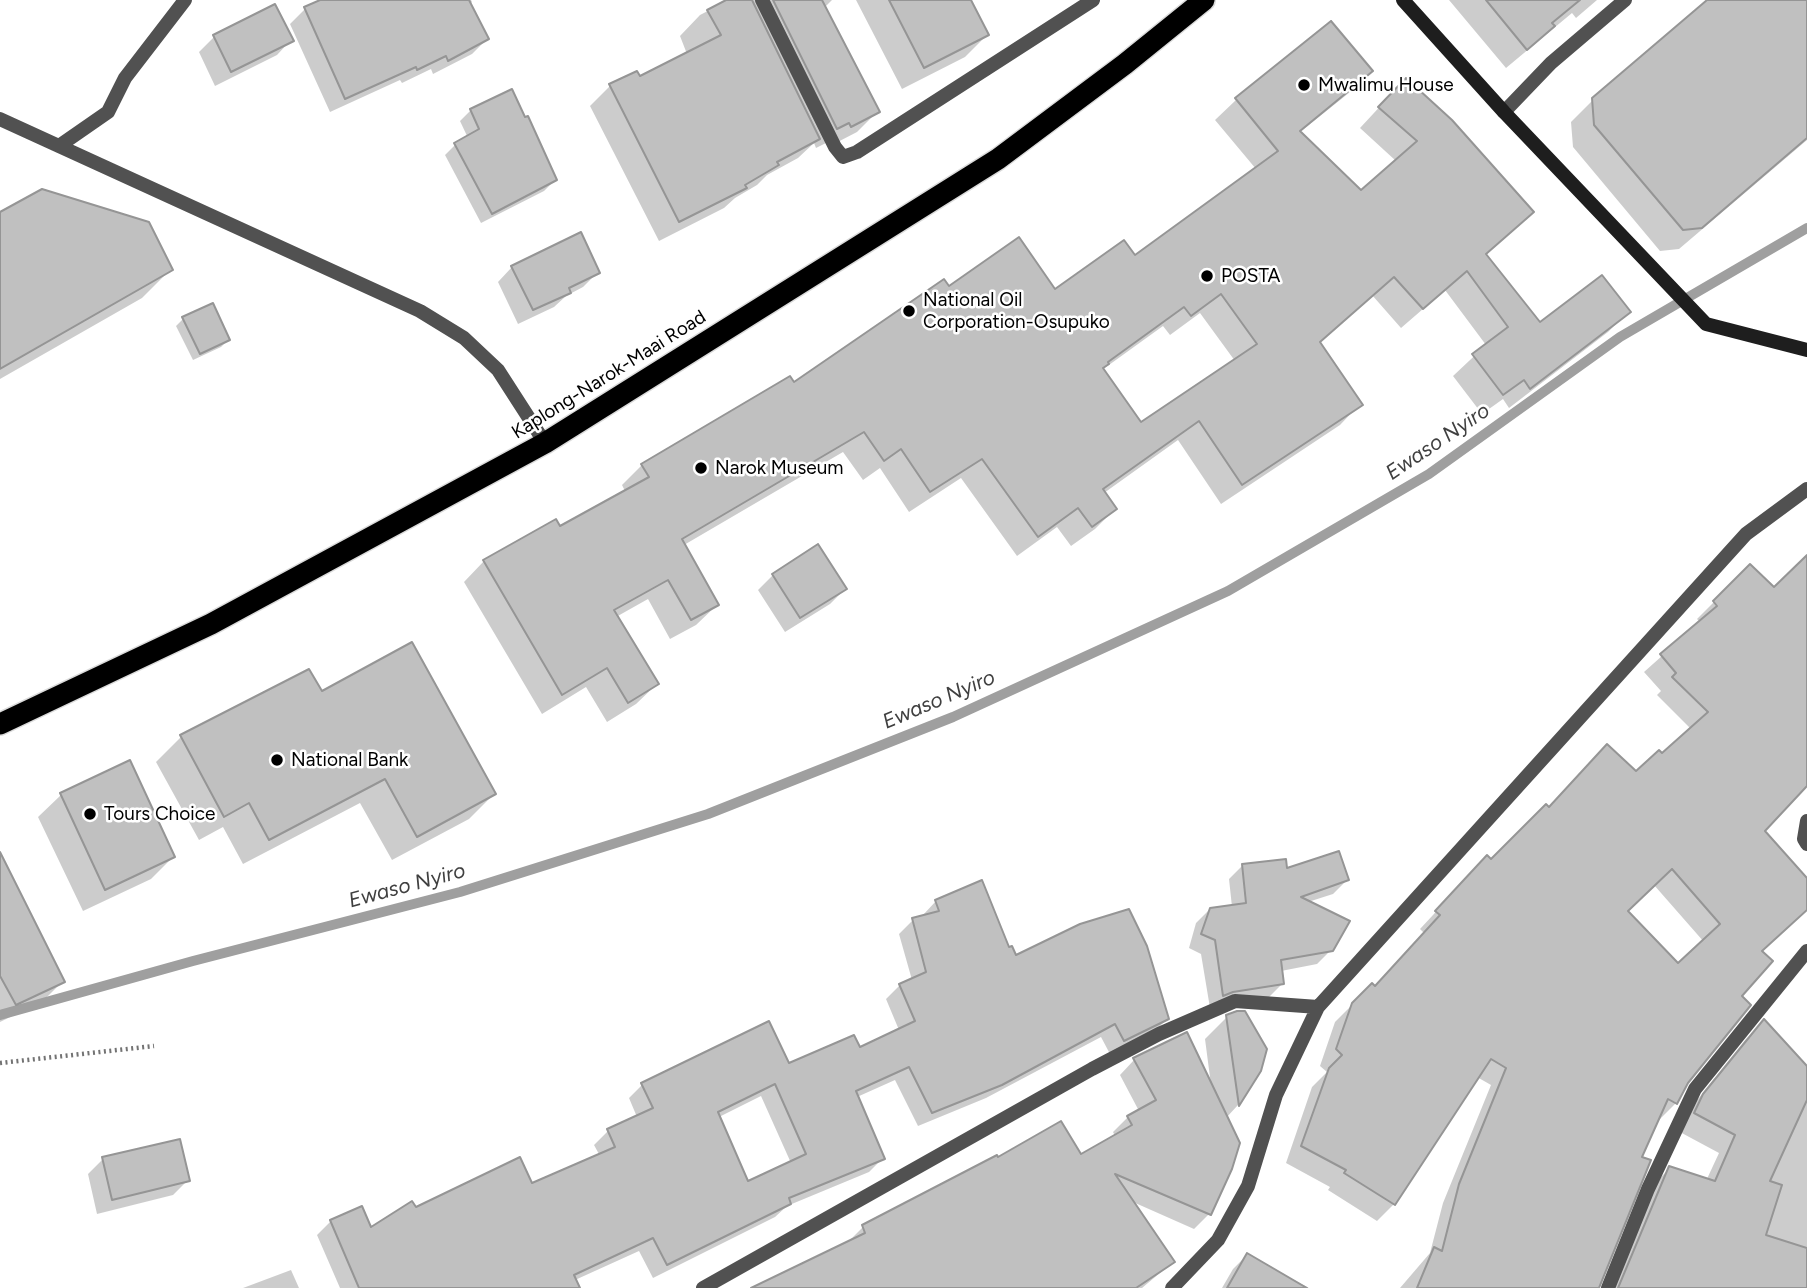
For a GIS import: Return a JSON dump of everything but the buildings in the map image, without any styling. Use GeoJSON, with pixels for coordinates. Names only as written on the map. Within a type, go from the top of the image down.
{"type":"FeatureCollection","features":[{"type":"Feature","properties":{"kind":"highway","name":"Kaplong-Narok-Maai Road"},"geometry":{"type":"LineString","coordinates":[[0,724],[211,624],[545,443],[998,159],[1125,64],[1204,0]]}},
{"type":"Feature","properties":{"kind":"street"},"geometry":{"type":"LineString","coordinates":[[59,146],[108,112],[125,78],[185,0]]}},
{"type":"Feature","properties":{"kind":"street"},"geometry":{"type":"LineString","coordinates":[[762,0],[835,147],[843,157],[857,152],[1093,0]]}},
{"type":"Feature","properties":{"kind":"street"},"geometry":{"type":"LineString","coordinates":[[1403,0],[1504,112],[1706,324],[1807,350]]}},
{"type":"Feature","properties":{"kind":"street"},"geometry":{"type":"LineString","coordinates":[[1504,112],[1551,63],[1625,0]]}},
{"type":"Feature","properties":{"kind":"street"},"geometry":{"type":"LineString","coordinates":[[0,119],[420,311],[464,338],[498,370],[545,443]]}},
{"type":"Feature","properties":{"kind":"street"},"geometry":{"type":"LineString","coordinates":[[1172,1288],[1218,1240],[1248,1186],[1276,1095],[1318,1007],[1746,534],[1807,489]]}},
{"type":"Feature","properties":{"kind":"street"},"geometry":{"type":"LineString","coordinates":[[1807,821],[1804,839],[1807,844]]}},
{"type":"Feature","properties":{"kind":"street"},"geometry":{"type":"LineString","coordinates":[[1608,1288],[1648,1189],[1695,1088],[1807,951]]}},
{"type":"Feature","properties":{"kind":"street"},"geometry":{"type":"LineString","coordinates":[[703,1288],[1159,1034],[1235,1001],[1318,1007]]}},
{"type":"Feature","properties":{"kind":"path"},"geometry":{"type":"LineString","coordinates":[[0,1063],[154,1046]]}},
{"type":"Feature","properties":{"kind":"waterway","name":"Ewaso Nyiro"},"geometry":{"type":"LineString","coordinates":[[0,1015],[193,961],[460,892],[708,814],[953,717],[1228,591],[1429,474],[1620,337],[1807,228]]}},
{"type":"Feature","properties":{"kind":"place","name":"Mwalimu House"},"geometry":{"type":"Point","coordinates":[1304,85]}},
{"type":"Feature","properties":{"kind":"place","name":"POSTA"},"geometry":{"type":"Point","coordinates":[1207,276]}},
{"type":"Feature","properties":{"kind":"place","name":"National Oil Corporation-Osupuko"},"geometry":{"type":"Point","coordinates":[909,311]}},
{"type":"Feature","properties":{"kind":"place","name":"Narok Museum"},"geometry":{"type":"Point","coordinates":[701,468]}},
{"type":"Feature","properties":{"kind":"place","name":"National Bank"},"geometry":{"type":"Point","coordinates":[277,760]}},
{"type":"Feature","properties":{"kind":"place","name":"Tours Choice"},"geometry":{"type":"Point","coordinates":[90,814]}}]}
